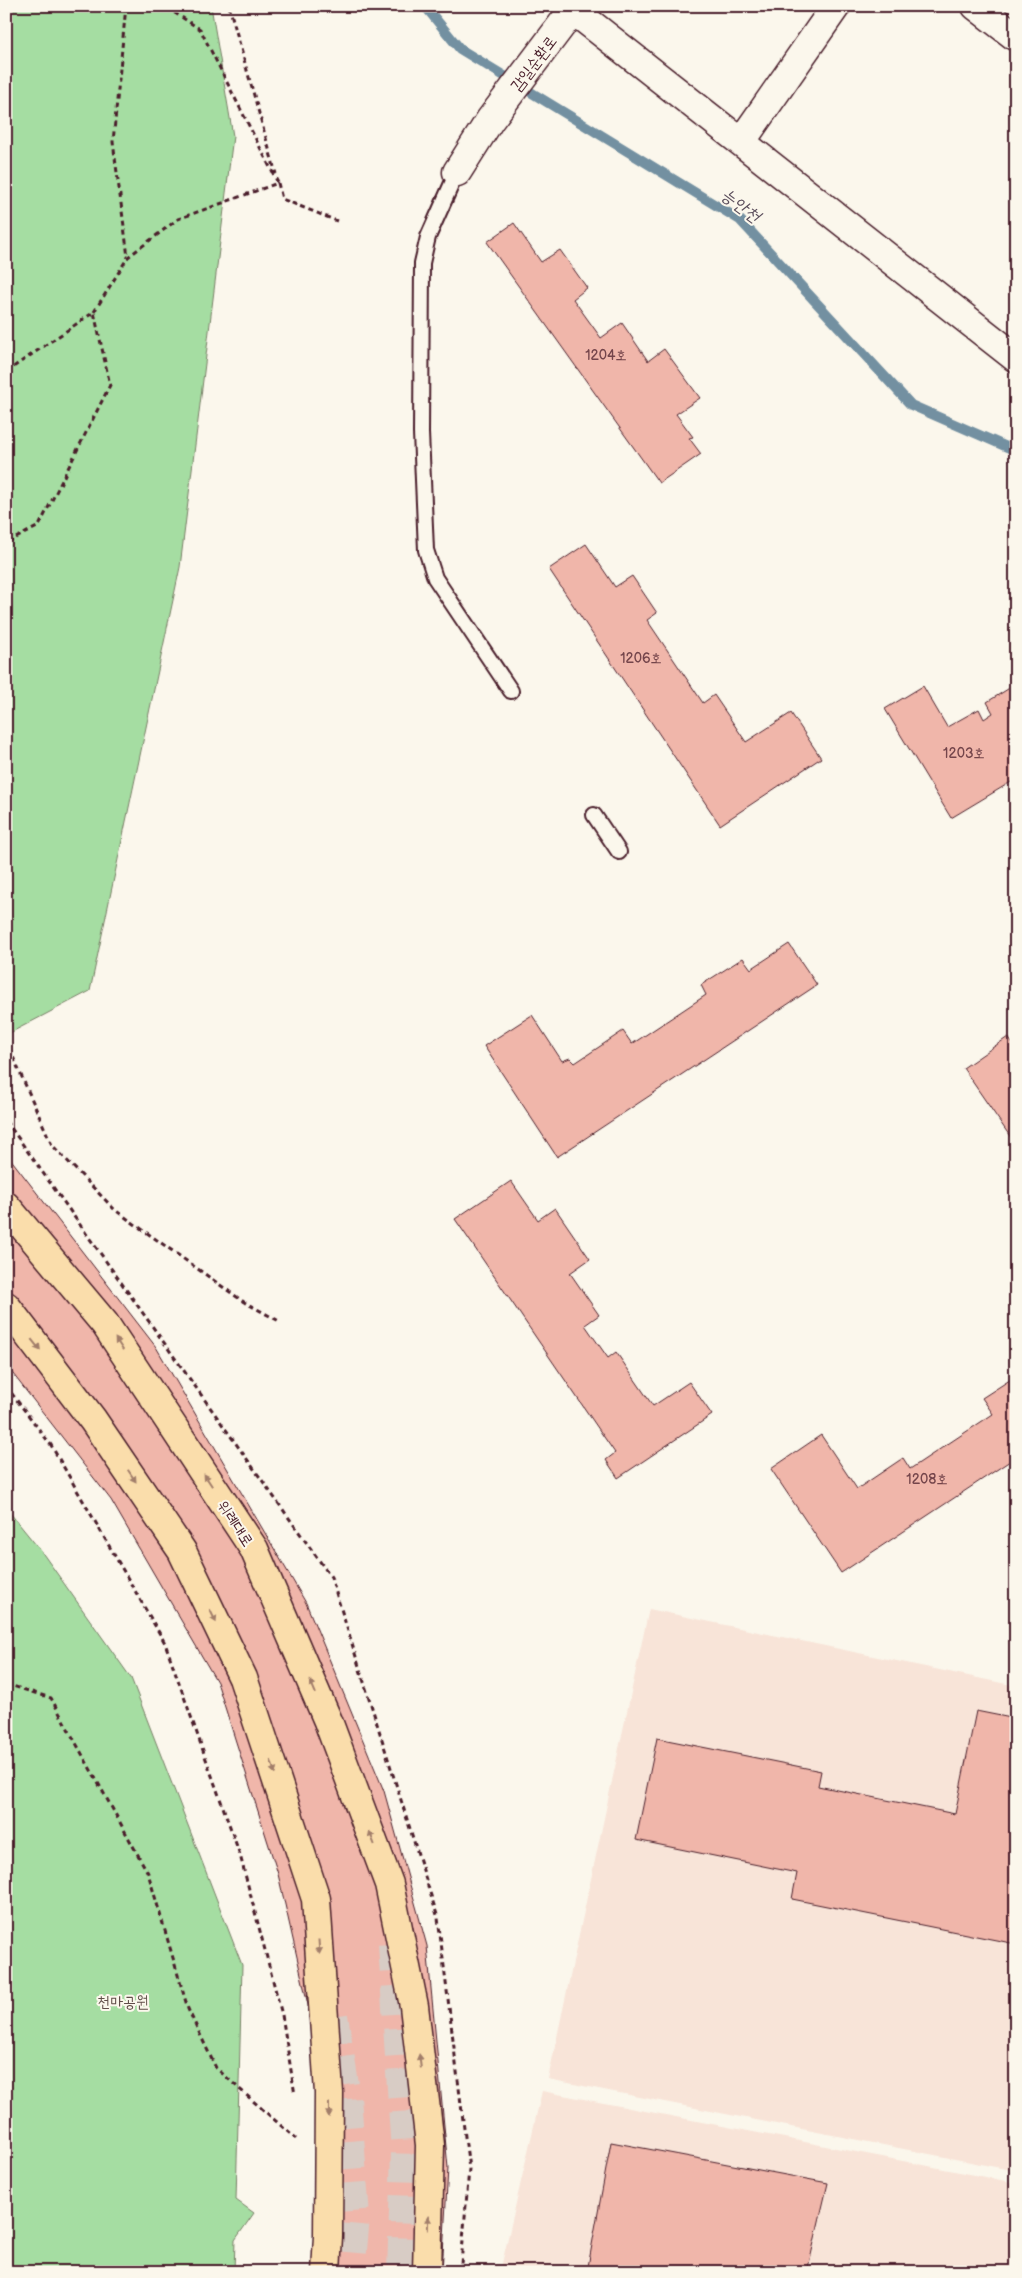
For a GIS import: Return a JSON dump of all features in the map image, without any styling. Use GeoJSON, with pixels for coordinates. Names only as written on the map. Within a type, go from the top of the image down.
{"type":"FeatureCollection","features":[{"type":"Feature","properties":{"kind":"main road","name":"위례대로"},"geometry":{"type":"LineString","coordinates":[[6,1206],[105,1324],[254,1549],[328,1721],[389,1884],[414,2006],[430,2145],[427,2272]]}},
{"type":"Feature","properties":{"kind":"main road"},"geometry":{"type":"LineString","coordinates":[[6,1306],[93,1420],[182,1551],[243,1678],[316,1899],[329,2093],[326,2272]]}},
{"type":"Feature","properties":{"kind":"street"},"geometry":{"type":"LineString","coordinates":[[741,142],[836,6]]}},
{"type":"Feature","properties":{"kind":"street"},"geometry":{"type":"LineString","coordinates":[[976,6],[1016,37]]}},
{"type":"Feature","properties":{"kind":"street"},"geometry":{"type":"LineString","coordinates":[[574,8],[1016,358]]}},
{"type":"Feature","properties":{"kind":"street","name":"감일순환로"},"geometry":{"type":"LineString","coordinates":[[457,172],[490,120],[574,8]]}},
{"type":"Feature","properties":{"kind":"lane"},"geometry":{"type":"LineString","coordinates":[[457,172],[428,237],[422,263],[421,433],[426,550],[435,578],[511,691]]}},
{"type":"Feature","properties":{"kind":"lane"},"geometry":{"type":"LineString","coordinates":[[594,815],[619,852]]}},
{"type":"Feature","properties":{"kind":"path"},"geometry":{"type":"LineString","coordinates":[[126,6],[113,142],[128,257]]}},
{"type":"Feature","properties":{"kind":"path"},"geometry":{"type":"LineString","coordinates":[[164,6],[200,29],[278,183]]}},
{"type":"Feature","properties":{"kind":"path"},"geometry":{"type":"LineString","coordinates":[[229,6],[282,199],[337,221]]}},
{"type":"Feature","properties":{"kind":"path"},"geometry":{"type":"LineString","coordinates":[[6,372],[94,312],[128,257],[178,219],[278,183]]}},
{"type":"Feature","properties":{"kind":"path"},"geometry":{"type":"LineString","coordinates":[[6,543],[39,526],[110,385],[94,312]]}},
{"type":"Feature","properties":{"kind":"path"},"geometry":{"type":"LineString","coordinates":[[6,1040],[52,1146],[115,1210],[244,1302],[279,1321]]}},
{"type":"Feature","properties":{"kind":"path"},"geometry":{"type":"LineString","coordinates":[[6,1386],[51,1445],[164,1643],[240,1856],[282,2015],[296,2102]]}},
{"type":"Feature","properties":{"kind":"path"},"geometry":{"type":"LineString","coordinates":[[6,1684],[51,1698],[148,1873],[188,2009],[216,2068],[296,2139]]}},
{"type":"Feature","properties":{"kind":"shaded area"},"geometry":{"type":"Polygon","coordinates":[[[649,1609],[1016,1686],[1016,2171],[548,2079],[649,1609]]]}},
{"type":"Feature","properties":{"kind":"shaded area"},"geometry":{"type":"Polygon","coordinates":[[[542,2091],[1016,2183],[1016,2272],[500,2272],[542,2091]]]}},
{"type":"Feature","properties":{"kind":"green space"},"geometry":{"type":"Polygon","coordinates":[[[6,6],[211,6],[233,136],[180,567],[90,991],[6,1035],[6,6]]]}},
{"type":"Feature","properties":{"kind":"green space","name":"천마공원"},"geometry":{"type":"Polygon","coordinates":[[[6,1508],[41,1551],[131,1678],[242,1965],[236,2200],[254,2213],[235,2240],[234,2272],[6,2272],[6,1508]]]}},
{"type":"Feature","properties":{"kind":"building"},"geometry":{"type":"Polygon","coordinates":[[[514,223],[541,262],[560,250],[587,288],[573,299],[601,338],[622,323],[648,361],[664,349],[700,398],[676,414],[693,437],[689,438],[701,454],[659,483],[487,242],[514,223]]]}},
{"type":"Feature","properties":{"kind":"building"},"geometry":{"type":"Polygon","coordinates":[[[586,544],[615,587],[632,576],[657,613],[647,620],[703,703],[714,695],[746,742],[791,713],[821,758],[720,825],[549,569],[586,544]]]}},
{"type":"Feature","properties":{"kind":"building"},"geometry":{"type":"Polygon","coordinates":[[[1016,684],[1016,779],[951,818],[885,709],[923,686],[947,727],[979,709],[984,719],[993,713],[987,702],[1016,684]]]}},
{"type":"Feature","properties":{"kind":"building"},"geometry":{"type":"Polygon","coordinates":[[[789,944],[817,985],[557,1157],[484,1046],[532,1015],[562,1061],[570,1058],[575,1063],[623,1031],[632,1044],[706,995],[701,985],[743,958],[751,969],[789,944]]]}},
{"type":"Feature","properties":{"kind":"building"},"geometry":{"type":"Polygon","coordinates":[[[1008,1037],[1016,1049],[1016,1145],[963,1068],[1008,1037]]]}},
{"type":"Feature","properties":{"kind":"building"},"geometry":{"type":"Polygon","coordinates":[[[6,1153],[156,1347],[306,1603],[384,1791],[427,1946],[448,2168],[442,2272],[317,2272],[321,2149],[308,2005],[278,1874],[217,1682],[111,1500],[6,1365],[6,1153]]]}},
{"type":"Feature","properties":{"kind":"building"},"geometry":{"type":"Polygon","coordinates":[[[511,1181],[538,1220],[555,1208],[590,1259],[570,1273],[599,1315],[585,1325],[608,1358],[616,1352],[653,1406],[689,1382],[712,1415],[618,1478],[606,1460],[615,1453],[455,1219],[511,1181]]]}},
{"type":"Feature","properties":{"kind":"building"},"geometry":{"type":"Polygon","coordinates":[[[1016,1376],[1016,1457],[841,1573],[771,1469],[821,1435],[857,1489],[903,1458],[910,1469],[993,1414],[982,1398],[1016,1376]]]}},
{"type":"Feature","properties":{"kind":"building"},"geometry":{"type":"Polygon","coordinates":[[[976,1711],[1016,1719],[1016,1944],[792,1899],[797,1873],[636,1840],[657,1738],[821,1771],[818,1786],[955,1814],[976,1711]]]}},
{"type":"Feature","properties":{"kind":"building"},"geometry":{"type":"Polygon","coordinates":[[[611,2142],[828,2183],[807,2272],[587,2272],[611,2142]]]}},
{"type":"Feature","properties":{"kind":"waterway","name":"능안천"},"geometry":{"type":"LineString","coordinates":[[425,6],[460,49],[740,220],[911,405],[1016,451]]}},
{"type":"Feature","properties":{"kind":"tunnel"},"geometry":{"type":"LineString","coordinates":[[392,1944],[405,2153],[401,2272]]}},
{"type":"Feature","properties":{"kind":"tunnel"},"geometry":{"type":"LineString","coordinates":[[334,2016],[347,2097],[356,2217],[351,2272]]}}]}
